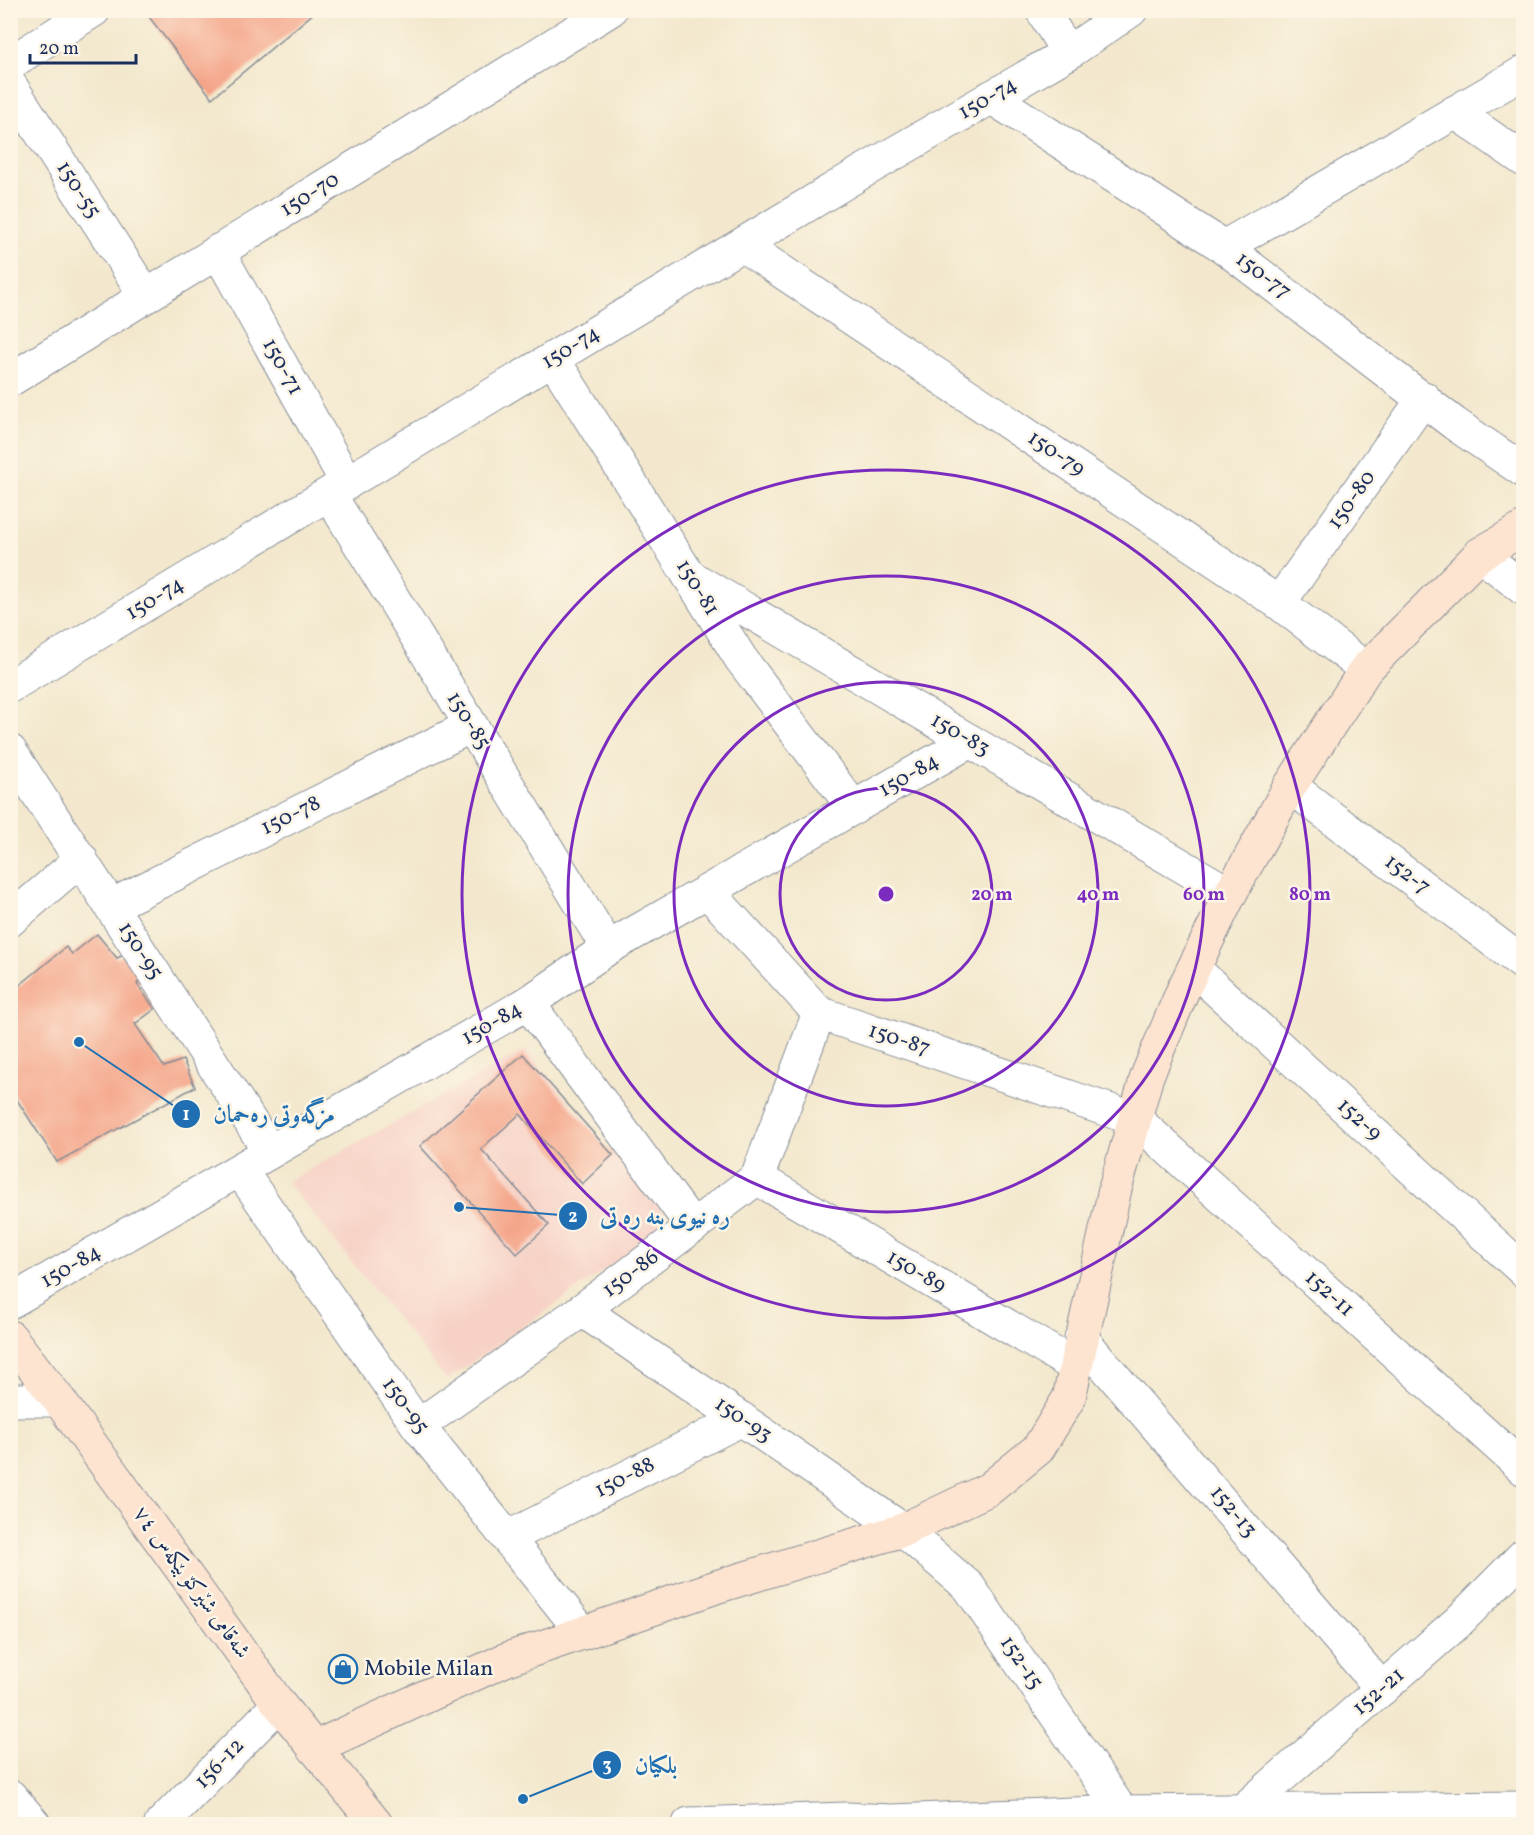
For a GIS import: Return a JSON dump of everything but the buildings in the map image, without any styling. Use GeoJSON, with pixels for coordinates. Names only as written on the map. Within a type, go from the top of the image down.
{"type":"FeatureCollection","features":[{"type":"Feature","properties":{"kind":"street"},"geometry":{"type":"LineString","coordinates":[[10,63],[94,10]]}},
{"type":"Feature","properties":{"kind":"street","name":"150-70"},"geometry":{"type":"LineString","coordinates":[[10,380],[610,10]]}},
{"type":"Feature","properties":{"kind":"street"},"geometry":{"type":"LineString","coordinates":[[1042,10],[1068,53]]}},
{"type":"Feature","properties":{"kind":"street","name":"150-74"},"geometry":{"type":"LineString","coordinates":[[10,686],[742,245],[1068,53],[1131,10]]}},
{"type":"Feature","properties":{"kind":"street"},"geometry":{"type":"LineString","coordinates":[[1224,247],[1524,72]]}},
{"type":"Feature","properties":{"kind":"street","name":"150-55"},"geometry":{"type":"LineString","coordinates":[[10,85],[146,296]]}},
{"type":"Feature","properties":{"kind":"street","name":"150-77"},"geometry":{"type":"LineString","coordinates":[[991,98],[1224,247],[1455,424],[1524,471]]}},
{"type":"Feature","properties":{"kind":"street"},"geometry":{"type":"LineString","coordinates":[[1455,112],[1524,160]]}},
{"type":"Feature","properties":{"kind":"street","name":"150-79"},"geometry":{"type":"LineString","coordinates":[[742,245],[1279,603],[1366,669]]}},
{"type":"Feature","properties":{"kind":"street","name":"150-71"},"geometry":{"type":"LineString","coordinates":[[218,251],[338,488]]}},
{"type":"Feature","properties":{"kind":"street","name":"150-81"},"geometry":{"type":"LineString","coordinates":[[553,359],[741,659],[854,808]]}},
{"type":"Feature","properties":{"kind":"street","name":"150-80"},"geometry":{"type":"LineString","coordinates":[[1279,603],[1424,398]]}},
{"type":"Feature","properties":{"kind":"street","name":"150-85"},"geometry":{"type":"LineString","coordinates":[[338,488],[471,726],[608,948]]}},
{"type":"Feature","properties":{"kind":"street"},"geometry":{"type":"LineString","coordinates":[[314,1748],[507,1659],[719,1586],[903,1530],[989,1489],[1038,1449],[1069,1398],[1115,1189],[1148,1076],[1194,969],[1230,894],[1290,786],[1366,669],[1480,554],[1524,528]]}},
{"type":"Feature","properties":{"kind":"street"},"geometry":{"type":"LineString","coordinates":[[1480,554],[1524,589]]}},
{"type":"Feature","properties":{"kind":"street","name":"150-83"},"geometry":{"type":"LineString","coordinates":[[689,576],[1230,894]]}},
{"type":"Feature","properties":{"kind":"street","name":"150-78"},"geometry":{"type":"LineString","coordinates":[[111,906],[471,726]]}},
{"type":"Feature","properties":{"kind":"street","name":"150-84"},"geometry":{"type":"LineString","coordinates":[[10,1302],[528,1003],[608,948],[709,893],[970,741]]}},
{"type":"Feature","properties":{"kind":"street","name":"150-95"},"geometry":{"type":"LineString","coordinates":[[10,751],[270,1152]]}},
{"type":"Feature","properties":{"kind":"street","name":"152-7"},"geometry":{"type":"LineString","coordinates":[[1290,786],[1524,964]]}},
{"type":"Feature","properties":{"kind":"street"},"geometry":{"type":"LineString","coordinates":[[10,920],[81,860]]}},
{"type":"Feature","properties":{"kind":"street","name":"150-87"},"geometry":{"type":"LineString","coordinates":[[709,893],[819,1013],[1135,1119]]}},
{"type":"Feature","properties":{"kind":"street","name":"152-9"},"geometry":{"type":"LineString","coordinates":[[1194,969],[1524,1270]]}},
{"type":"Feature","properties":{"kind":"street"},"geometry":{"type":"LineString","coordinates":[[528,1003],[693,1227]]}},
{"type":"Feature","properties":{"kind":"street"},"geometry":{"type":"LineString","coordinates":[[757,1179],[819,1013]]}},
{"type":"Feature","properties":{"kind":"street","name":"152-11"},"geometry":{"type":"LineString","coordinates":[[1135,1119],[1524,1469]]}},
{"type":"Feature","properties":{"kind":"street","name":"150-95"},"geometry":{"type":"LineString","coordinates":[[240,1170],[418,1426],[583,1633]]}},
{"type":"Feature","properties":{"kind":"street","name":"150-86"},"geometry":{"type":"LineString","coordinates":[[418,1426],[582,1310],[757,1179]]}},
{"type":"Feature","properties":{"kind":"street","name":"150-89"},"geometry":{"type":"LineString","coordinates":[[757,1179],[1078,1352]]}},
{"type":"Feature","properties":{"kind":"street","name":"150-93"},"geometry":{"type":"LineString","coordinates":[[582,1310],[903,1530]]}},
{"type":"Feature","properties":{"kind":"street","name":"شەقامی شێرکۆ بێکەس ٧٤"},"geometry":{"type":"LineString","coordinates":[[10,1337],[59,1400],[279,1704],[376,1824]]}},
{"type":"Feature","properties":{"kind":"street","name":"152-13"},"geometry":{"type":"LineString","coordinates":[[1078,1352],[1382,1689]]}},
{"type":"Feature","properties":{"kind":"street"},"geometry":{"type":"LineString","coordinates":[[10,1400],[59,1400]]}},
{"type":"Feature","properties":{"kind":"street","name":"150-88"},"geometry":{"type":"LineString","coordinates":[[507,1538],[742,1419]]}},
{"type":"Feature","properties":{"kind":"street","name":"152-15"},"geometry":{"type":"LineString","coordinates":[[903,1530],[969,1587],[1122,1812]]}},
{"type":"Feature","properties":{"kind":"street","name":"152-21"},"geometry":{"type":"LineString","coordinates":[[1246,1818],[1382,1689],[1458,1622],[1524,1555]]}},
{"type":"Feature","properties":{"kind":"street","name":"156-12"},"geometry":{"type":"LineString","coordinates":[[161,1824],[279,1704]]}},
{"type":"Feature","properties":{"kind":"street"},"geometry":{"type":"LineString","coordinates":[[10,1796],[34,1824]]}},
{"type":"Feature","properties":{"kind":"street"},"geometry":{"type":"LineString","coordinates":[[689,1824],[893,1823],[1122,1812],[1246,1818],[1524,1808]]}},
{"type":"Feature","properties":{"kind":"shaded area"},"geometry":{"type":"Polygon","coordinates":[[[525,1050],[672,1223],[447,1380],[287,1182],[525,1050]]]}},
{"type":"Feature","properties":{"kind":"place","name":"مزگەوتی رەحمان"},"geometry":{"type":"Point","coordinates":[79,1042]}},
{"type":"Feature","properties":{"kind":"place","name":"ره نیوی بنه ره تی"},"geometry":{"type":"Point","coordinates":[459,1207]}},
{"type":"Feature","properties":{"kind":"place","name":"Mobile Milan"},"geometry":{"type":"Point","coordinates":[343,1669]}},
{"type":"Feature","properties":{"kind":"place","name":"بلكيان"},"geometry":{"type":"Point","coordinates":[523,1799]}}]}
